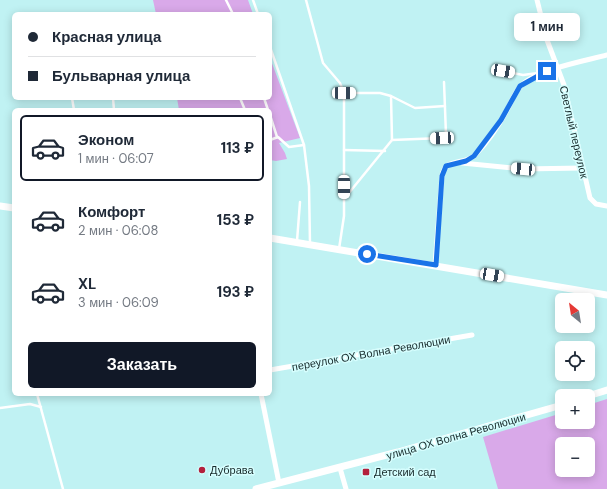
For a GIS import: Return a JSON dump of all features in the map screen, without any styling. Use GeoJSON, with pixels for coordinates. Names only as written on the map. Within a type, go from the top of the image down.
{"type":"FeatureCollection","features":[{"type":"Feature","properties":{"kind":"street","name":"Светлый переулок"},"geometry":{"type":"LineString","coordinates":[[538,0],[547,40],[558,68],[589,195],[594,203],[607,206]]}},
{"type":"Feature","properties":{"kind":"street"},"geometry":{"type":"LineString","coordinates":[[436,265],[442,172],[449,164],[474,156],[501,120],[520,86],[547,71],[607,55]]}},
{"type":"Feature","properties":{"kind":"street"},"geometry":{"type":"LineString","coordinates":[[459,162],[523,169],[582,168]]}},
{"type":"Feature","properties":{"kind":"street"},"geometry":{"type":"LineString","coordinates":[[0,206],[12,208]]}},
{"type":"Feature","properties":{"kind":"street"},"geometry":{"type":"LineString","coordinates":[[272,238],[607,295]]}},
{"type":"Feature","properties":{"kind":"street","name":"переулок ОХ Волна Революции"},"geometry":{"type":"LineString","coordinates":[[272,370],[472,335]]}},
{"type":"Feature","properties":{"kind":"street"},"geometry":{"type":"LineString","coordinates":[[595,394],[607,390]]}},
{"type":"Feature","properties":{"kind":"street"},"geometry":{"type":"LineString","coordinates":[[261,396],[279,483]]}},
{"type":"Feature","properties":{"kind":"street","name":"улица ОХ Волна Революции"},"geometry":{"type":"LineString","coordinates":[[256,489],[340,468],[555,407]]}},
{"type":"Feature","properties":{"kind":"street"},"geometry":{"type":"LineString","coordinates":[[340,468],[346,489]]}},
{"type":"Feature","properties":{"kind":"lane"},"geometry":{"type":"LineString","coordinates":[[226,0],[231,12]]}},
{"type":"Feature","properties":{"kind":"lane"},"geometry":{"type":"LineString","coordinates":[[253,0],[257,12]]}},
{"type":"Feature","properties":{"kind":"lane"},"geometry":{"type":"LineString","coordinates":[[306,0],[322,63],[340,83],[344,93],[344,199],[339,249]]}},
{"type":"Feature","properties":{"kind":"lane"},"geometry":{"type":"LineString","coordinates":[[272,54],[304,145],[309,186],[310,244]]}},
{"type":"Feature","properties":{"kind":"lane"},"geometry":{"type":"LineString","coordinates":[[503,71],[526,75],[547,71]]}},
{"type":"Feature","properties":{"kind":"lane"},"geometry":{"type":"LineString","coordinates":[[392,140],[445,137],[447,133],[444,82]]}},
{"type":"Feature","properties":{"kind":"lane"},"geometry":{"type":"LineString","coordinates":[[344,93],[380,93],[391,96],[416,108],[445,106]]}},
{"type":"Feature","properties":{"kind":"lane"},"geometry":{"type":"LineString","coordinates":[[344,199],[392,140],[391,96]]}},
{"type":"Feature","properties":{"kind":"lane"},"geometry":{"type":"LineString","coordinates":[[272,120],[278,137],[289,148],[304,145]]}},
{"type":"Feature","properties":{"kind":"lane"},"geometry":{"type":"LineString","coordinates":[[272,139],[278,137]]}},
{"type":"Feature","properties":{"kind":"lane"},"geometry":{"type":"LineString","coordinates":[[344,150],[385,150]]}},
{"type":"Feature","properties":{"kind":"lane"},"geometry":{"type":"LineString","coordinates":[[296,242],[300,202]]}},
{"type":"Feature","properties":{"kind":"lane"},"geometry":{"type":"LineString","coordinates":[[38,396],[42,407],[63,489]]}},
{"type":"Feature","properties":{"kind":"lane"},"geometry":{"type":"LineString","coordinates":[[0,408],[30,404],[42,407]]}},
{"type":"Feature","properties":{"kind":"shaded area"},"geometry":{"type":"Polygon","coordinates":[[[153,0],[248,0],[252,12],[156,12],[153,0]]]}},
{"type":"Feature","properties":{"kind":"shaded area"},"geometry":{"type":"Polygon","coordinates":[[[272,63],[300,138],[279,143],[287,159],[272,160],[272,108],[179,108],[177,100],[272,100],[272,63]]]}},
{"type":"Feature","properties":{"kind":"shaded area"},"geometry":{"type":"Polygon","coordinates":[[[607,399],[607,489],[498,489],[483,437],[555,415],[555,429],[595,429],[595,403],[607,399]]]}},
{"type":"Feature","properties":{"kind":"place","name":"Дубрава"},"geometry":{"type":"Point","coordinates":[202,470]}},
{"type":"Feature","properties":{"kind":"place","name":"Детский сад"},"geometry":{"type":"Point","coordinates":[366,472]}},
{"type":"Feature","properties":{"kind":"route"},"geometry":{"type":"LineString","coordinates":[[367,254],[436,265],[442,172],[444,168],[449,164],[466,161],[474,156],[501,120],[520,86],[526,81],[547,71]]}}]}
